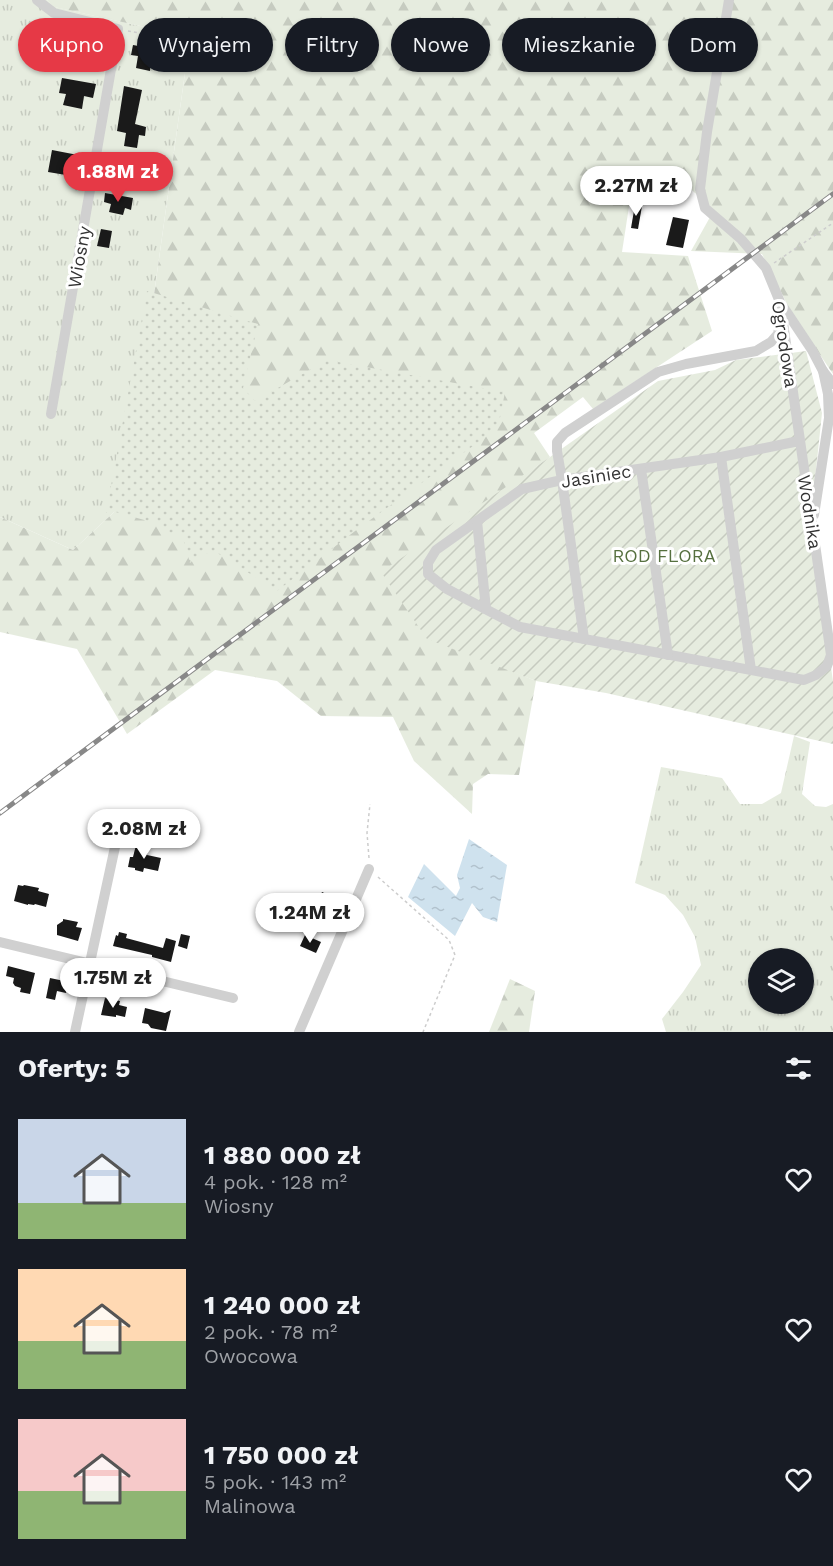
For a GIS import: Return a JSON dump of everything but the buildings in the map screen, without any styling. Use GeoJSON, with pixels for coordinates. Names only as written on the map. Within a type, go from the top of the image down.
{"type":"FeatureCollection","features":[{"type":"Feature","properties":{"kind":"street"},"geometry":{"type":"LineString","coordinates":[[37,0],[54,13],[74,18]]}},
{"type":"Feature","properties":{"kind":"street","name":"Ogrodowa"},"geometry":{"type":"LineString","coordinates":[[729,0],[700,189],[705,208],[741,239],[766,268],[780,302],[799,441]]}},
{"type":"Feature","properties":{"kind":"street","name":"Wiosny"},"geometry":{"type":"LineString","coordinates":[[51,414],[111,72]]}},
{"type":"Feature","properties":{"kind":"street"},"geometry":{"type":"LineString","coordinates":[[780,302],[833,384]]}},
{"type":"Feature","properties":{"kind":"street"},"geometry":{"type":"LineString","coordinates":[[584,639],[557,442],[565,433],[658,372],[686,364],[756,351],[771,342],[778,334],[780,302]]}},
{"type":"Feature","properties":{"kind":"street"},"geometry":{"type":"LineString","coordinates":[[813,524],[829,418],[828,394],[823,371]]}},
{"type":"Feature","properties":{"kind":"street","name":"Jasiniec"},"geometry":{"type":"LineString","coordinates":[[486,609],[447,589],[428,574],[428,563],[436,550],[522,489],[562,480],[721,458],[799,441]]}},
{"type":"Feature","properties":{"kind":"street","name":"Wodnika"},"geometry":{"type":"LineString","coordinates":[[751,670],[804,680],[816,675],[827,666],[831,655],[799,441]]}},
{"type":"Feature","properties":{"kind":"street"},"geometry":{"type":"LineString","coordinates":[[477,521],[486,609],[520,627],[751,670],[721,458]]}},
{"type":"Feature","properties":{"kind":"street"},"geometry":{"type":"LineString","coordinates":[[641,469],[668,655]]}},
{"type":"Feature","properties":{"kind":"street"},"geometry":{"type":"LineString","coordinates":[[75,1032],[115,847]]}},
{"type":"Feature","properties":{"kind":"street"},"geometry":{"type":"LineString","coordinates":[[299,1032],[369,869]]}},
{"type":"Feature","properties":{"kind":"street"},"geometry":{"type":"LineString","coordinates":[[0,942],[232,998]]}},
{"type":"Feature","properties":{"kind":"path"},"geometry":{"type":"LineString","coordinates":[[766,268],[833,223]]}},
{"type":"Feature","properties":{"kind":"path"},"geometry":{"type":"LineString","coordinates":[[370,804],[367,833],[369,869],[449,940],[455,955],[423,1032]]}},
{"type":"Feature","properties":{"kind":"green space"},"geometry":{"type":"Polygon","coordinates":[[[0,0],[47,0],[55,7],[104,18],[18,18],[18,72],[125,72],[125,23],[137,25],[137,72],[185,72],[125,502],[73,550],[0,517],[0,0]]]}},
{"type":"Feature","properties":{"kind":"green space"},"geometry":{"type":"Polygon","coordinates":[[[47,0],[833,0],[833,374],[791,312],[762,254],[691,251],[714,210],[685,184],[632,187],[622,252],[688,256],[712,331],[593,409],[583,397],[534,433],[550,457],[383,574],[429,637],[536,681],[519,775],[488,774],[473,784],[472,814],[414,761],[393,717],[321,716],[277,681],[215,670],[127,734],[77,649],[0,632],[0,517],[73,550],[125,502],[185,72],[273,72],[273,18],[137,18],[137,25],[125,23],[125,18],[104,18],[54,7],[47,0]]]}},
{"type":"Feature","properties":{"kind":"green space"},"geometry":{"type":"Polygon","coordinates":[[[147,291],[258,324],[243,388],[255,401],[327,360],[505,392],[498,428],[359,528],[277,591],[219,554],[200,553],[190,563],[182,535],[162,531],[155,523],[112,511],[106,513],[147,291]]]}},
{"type":"Feature","properties":{"kind":"green space","name":"ROD FLORA"},"geometry":{"type":"Polygon","coordinates":[[[806,351],[822,413],[810,527],[833,681],[833,744],[606,693],[536,681],[427,639],[381,572],[658,381],[715,370],[736,360],[806,351]]]}},
{"type":"Feature","properties":{"kind":"green space"},"geometry":{"type":"Polygon","coordinates":[[[794,736],[810,742],[802,794],[815,806],[826,807],[833,804],[833,1032],[666,1032],[662,1019],[701,965],[695,937],[683,915],[665,895],[635,883],[661,767],[722,778],[740,804],[762,804],[781,793],[794,736]]]}},
{"type":"Feature","properties":{"kind":"green space"},"geometry":{"type":"Polygon","coordinates":[[[510,979],[535,991],[529,1032],[489,1032],[510,979]]]}},
{"type":"Feature","properties":{"kind":"water"},"geometry":{"type":"Polygon","coordinates":[[[469,839],[507,865],[497,922],[483,917],[472,903],[455,936],[408,897],[424,864],[456,896],[460,888],[457,875],[469,839]]]}},
{"type":"Feature","properties":{"kind":"railway"},"geometry":{"type":"LineString","coordinates":[[0,813],[833,194]]}}]}
